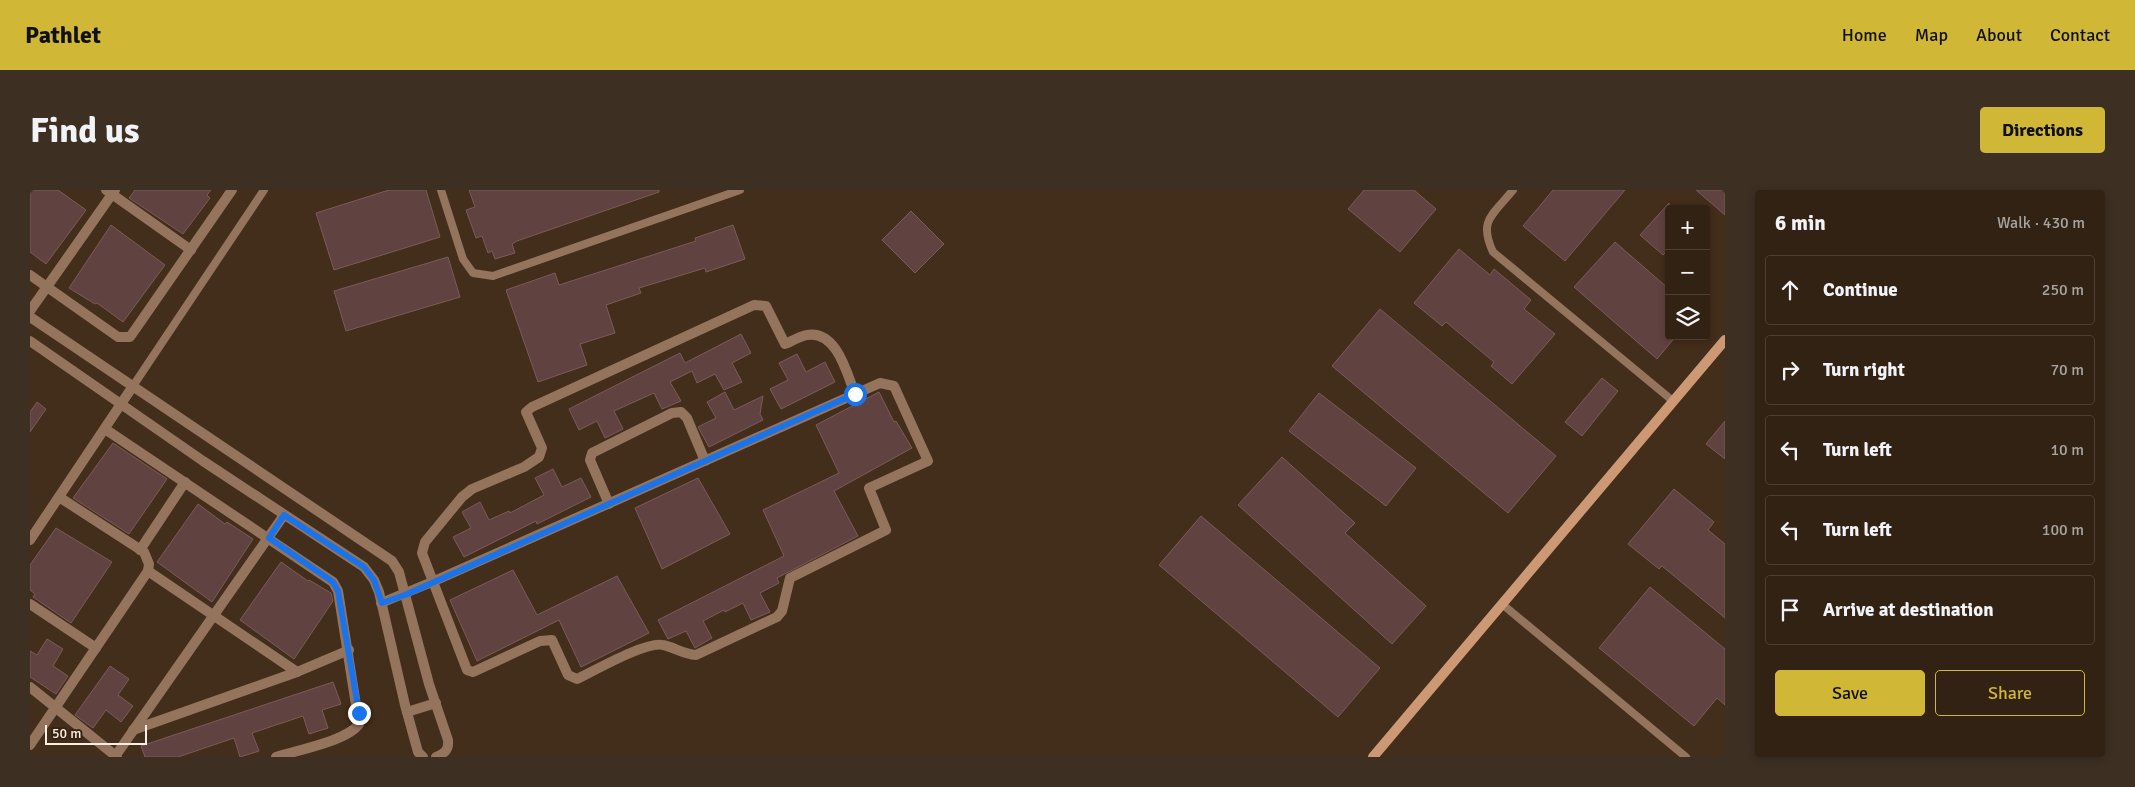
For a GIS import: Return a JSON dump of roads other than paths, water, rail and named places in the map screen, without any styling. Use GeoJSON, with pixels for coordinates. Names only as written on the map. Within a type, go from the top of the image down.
{"type":"FeatureCollection","features":[{"type":"Feature","properties":{"kind":"street"},"geometry":{"type":"LineString","coordinates":[[30,275],[118,337],[124,339],[135,332],[232,190]]}},
{"type":"Feature","properties":{"kind":"street"},"geometry":{"type":"LineString","coordinates":[[30,311],[48,288],[111,191],[191,250]]}},
{"type":"Feature","properties":{"kind":"street"},"geometry":{"type":"LineString","coordinates":[[382,603],[405,595],[432,582],[880,383],[894,386],[928,461],[869,488],[886,530],[790,578],[782,611],[777,617],[696,655],[685,654],[662,644],[648,646],[577,679],[568,675],[552,640],[540,640],[473,672],[467,670],[432,582],[422,554],[425,542],[462,497],[472,489],[524,467],[539,457],[542,448],[526,412],[532,406],[754,305],[766,306],[786,344],[807,334],[819,336],[834,346],[855,394]]}},
{"type":"Feature","properties":{"kind":"street"},"geometry":{"type":"LineString","coordinates":[[30,317],[384,554],[398,572],[448,748],[444,753],[436,757]]}},
{"type":"Feature","properties":{"kind":"street"},"geometry":{"type":"LineString","coordinates":[[1374,757],[1725,340]]}},
{"type":"Feature","properties":{"kind":"street"},"geometry":{"type":"LineString","coordinates":[[30,341],[284,515],[364,567],[374,580],[382,603],[407,712],[418,752],[423,757]]}},
{"type":"Feature","properties":{"kind":"street"},"geometry":{"type":"LineString","coordinates":[[30,540],[133,386]]}},
{"type":"Feature","properties":{"kind":"street"},"geometry":{"type":"LineString","coordinates":[[609,504],[590,460],[592,453],[672,413],[681,412],[687,418],[705,461]]}},
{"type":"Feature","properties":{"kind":"street"},"geometry":{"type":"LineString","coordinates":[[106,429],[333,582],[338,591],[359,724],[353,732],[276,757]]}},
{"type":"Feature","properties":{"kind":"street"},"geometry":{"type":"LineString","coordinates":[[140,550],[185,482]]}},
{"type":"Feature","properties":{"kind":"street"},"geometry":{"type":"LineString","coordinates":[[30,745],[148,571],[147,559],[140,550],[59,497]]}},
{"type":"Feature","properties":{"kind":"street"},"geometry":{"type":"LineString","coordinates":[[30,687],[55,709],[117,756],[133,730],[284,515]]}},
{"type":"Feature","properties":{"kind":"street"},"geometry":{"type":"LineString","coordinates":[[148,571],[213,617],[297,672]]}},
{"type":"Feature","properties":{"kind":"street"},"geometry":{"type":"LineString","coordinates":[[30,604],[96,648]]}},
{"type":"Feature","properties":{"kind":"street"},"geometry":{"type":"LineString","coordinates":[[133,730],[297,672],[348,650]]}},
{"type":"Feature","properties":{"kind":"street"},"geometry":{"type":"LineString","coordinates":[[407,712],[436,704]]}},
{"type":"Feature","properties":{"kind":"lane"},"geometry":{"type":"LineString","coordinates":[[133,386],[264,190]]}},
{"type":"Feature","properties":{"kind":"lane"},"geometry":{"type":"LineString","coordinates":[[441,190],[463,260],[473,272],[493,276],[740,190]]}},
{"type":"Feature","properties":{"kind":"lane"},"geometry":{"type":"LineString","coordinates":[[1513,190],[1487,222],[1485,235],[1493,252],[1673,401]]}},
{"type":"Feature","properties":{"kind":"lane"},"geometry":{"type":"LineString","coordinates":[[1502,604],[1686,757]]}}]}
